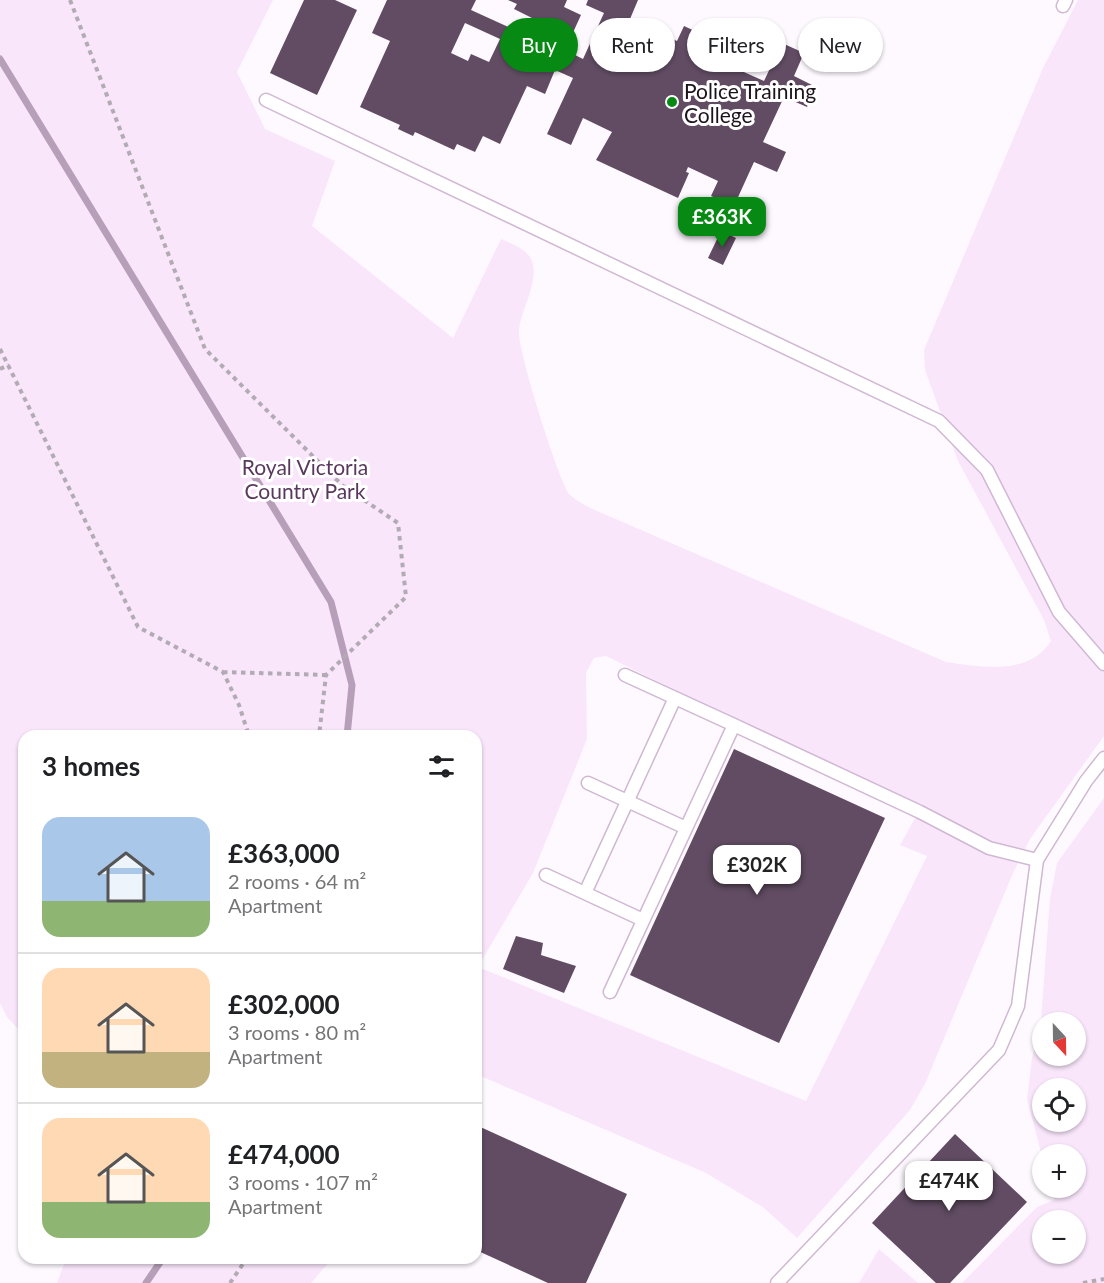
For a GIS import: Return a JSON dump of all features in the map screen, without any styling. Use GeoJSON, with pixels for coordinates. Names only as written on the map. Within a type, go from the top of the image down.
{"type":"FeatureCollection","features":[{"type":"Feature","properties":{"kind":"lane"},"geometry":{"type":"LineString","coordinates":[[266,100],[939,421],[987,470],[1059,612],[1104,664]]}},
{"type":"Feature","properties":{"kind":"lane"},"geometry":{"type":"LineString","coordinates":[[625,675],[920,812],[989,848],[1037,860]]}},
{"type":"Feature","properties":{"kind":"lane"},"geometry":{"type":"LineString","coordinates":[[585,893],[675,698]]}},
{"type":"Feature","properties":{"kind":"lane"},"geometry":{"type":"LineString","coordinates":[[610,992],[734,725]]}},
{"type":"Feature","properties":{"kind":"lane"},"geometry":{"type":"LineString","coordinates":[[777,1283],[999,1050],[1018,1006],[1037,860],[1086,781],[1104,758]]}},
{"type":"Feature","properties":{"kind":"lane"},"geometry":{"type":"LineString","coordinates":[[588,783],[686,828]]}},
{"type":"Feature","properties":{"kind":"lane"},"geometry":{"type":"LineString","coordinates":[[546,875],[643,920]]}},
{"type":"Feature","properties":{"kind":"path"},"geometry":{"type":"LineString","coordinates":[[70,0],[205,349],[343,486],[398,524],[406,597],[326,675],[320,730]]}},
{"type":"Feature","properties":{"kind":"path"},"geometry":{"type":"LineString","coordinates":[[0,349],[138,627],[223,672],[326,675]]}},
{"type":"Feature","properties":{"kind":"path"},"geometry":{"type":"LineString","coordinates":[[0,369],[9,365]]}},
{"type":"Feature","properties":{"kind":"path"},"geometry":{"type":"LineString","coordinates":[[223,672],[239,705],[247,730]]}},
{"type":"Feature","properties":{"kind":"path"},"geometry":{"type":"LineString","coordinates":[[230,1283],[243,1264]]}},
{"type":"Feature","properties":{"kind":"path"},"geometry":{"type":"LineString","coordinates":[[1083,1283],[1104,1279]]}},
{"type":"Feature","properties":{"kind":"green space","name":"Royal Victoria Country Park"},"geometry":{"type":"Polygon","coordinates":[[[0,0],[273,0],[237,72],[265,129],[335,161],[312,226],[453,338],[501,239],[522,249],[531,259],[532,286],[520,323],[520,343],[539,413],[569,494],[588,507],[946,662],[989,667],[1018,664],[1030,660],[1042,652],[1051,641],[1044,620],[958,461],[925,370],[924,350],[1043,68],[1078,0],[1104,0],[1104,736],[1030,839],[1013,873],[925,1084],[910,1110],[797,1238],[764,1208],[706,1173],[482,1077],[482,969],[806,1101],[927,856],[900,845],[919,811],[606,656],[594,658],[586,673],[587,739],[533,873],[482,960],[482,730],[18,730],[18,1029],[7,1017],[0,1003],[0,0]]]}},
{"type":"Feature","properties":{"kind":"green space"},"geometry":{"type":"Polygon","coordinates":[[[1104,798],[1104,1283],[962,1283],[1032,1212],[1032,1264],[1086,1264],[1086,1210],[1034,1210],[1054,1200],[1054,1198],[1086,1198],[1086,1144],[1039,1144],[1036,1132],[1086,1132],[1086,1078],[1032,1078],[1032,1118],[1027,1099],[1032,1058],[1032,1066],[1086,1066],[1086,1012],[1042,1012],[1050,898],[1057,863],[1104,798]]]}},
{"type":"Feature","properties":{"kind":"green space"},"geometry":{"type":"Polygon","coordinates":[[[879,1249],[918,1283],[859,1283],[879,1249]]]}},
{"type":"Feature","properties":{"kind":"green space"},"geometry":{"type":"Polygon","coordinates":[[[64,1264],[327,1264],[311,1283],[57,1283],[64,1264]]]}},
{"type":"Feature","properties":{"kind":"building"},"geometry":{"type":"Polygon","coordinates":[[[304,0],[335,0],[357,10],[317,95],[270,73],[304,0]]]}},
{"type":"Feature","properties":{"kind":"building"},"geometry":{"type":"Polygon","coordinates":[[[387,0],[476,0],[471,10],[500,23],[500,39],[500,72],[554,72],[545,94],[527,86],[500,144],[483,136],[475,152],[457,144],[454,150],[415,132],[413,136],[398,129],[400,125],[360,107],[390,41],[372,33],[387,0]],[[465,23],[451,53],[468,61],[471,54],[489,62],[500,39],[465,23]]]}},
{"type":"Feature","properties":{"kind":"building"},"geometry":{"type":"Polygon","coordinates":[[[508,0],[567,0],[564,7],[581,15],[578,22],[578,18],[532,18],[514,9],[517,4],[508,0]]]}},
{"type":"Feature","properties":{"kind":"building"},"geometry":{"type":"Polygon","coordinates":[[[588,0],[638,0],[630,18],[602,18],[604,13],[586,5],[588,0]]]}},
{"type":"Feature","properties":{"kind":"building"},"geometry":{"type":"Polygon","coordinates":[[[684,26],[687,27],[687,72],[744,72],[764,81],[768,72],[786,72],[786,45],[798,50],[798,67],[794,76],[816,87],[807,107],[784,97],[763,142],[786,152],[777,172],[754,162],[734,206],[711,196],[718,181],[688,167],[686,172],[689,173],[678,198],[596,160],[612,132],[583,118],[571,145],[547,134],[573,78],[560,72],[578,72],[578,56],[583,59],[590,44],[590,72],[675,72],[675,40],[677,41],[684,26]]]}},
{"type":"Feature","properties":{"kind":"building"},"geometry":{"type":"Polygon","coordinates":[[[721,231],[736,238],[723,265],[708,258],[721,231]]]}},
{"type":"Feature","properties":{"kind":"building"},"geometry":{"type":"Polygon","coordinates":[[[734,749],[885,818],[779,1043],[630,975],[734,749]]]}},
{"type":"Feature","properties":{"kind":"building"},"geometry":{"type":"Polygon","coordinates":[[[516,936],[543,943],[541,955],[576,966],[564,993],[503,969],[516,936]]]}},
{"type":"Feature","properties":{"kind":"building"},"geometry":{"type":"Polygon","coordinates":[[[482,1128],[627,1194],[586,1283],[548,1283],[482,1253],[482,1128]]]}},
{"type":"Feature","properties":{"kind":"building"},"geometry":{"type":"Polygon","coordinates":[[[955,1134],[1027,1202],[950,1283],[936,1283],[872,1223],[955,1134]]]}},
{"type":"Feature","properties":{"kind":"waterway"},"geometry":{"type":"LineString","coordinates":[[0,59],[331,602],[352,685],[348,730]]}},
{"type":"Feature","properties":{"kind":"waterway"},"geometry":{"type":"LineString","coordinates":[[146,1283],[159,1264]]}},
{"type":"Feature","properties":{"kind":"place","name":"Police Training College"},"geometry":{"type":"Point","coordinates":[672,102]}}]}
